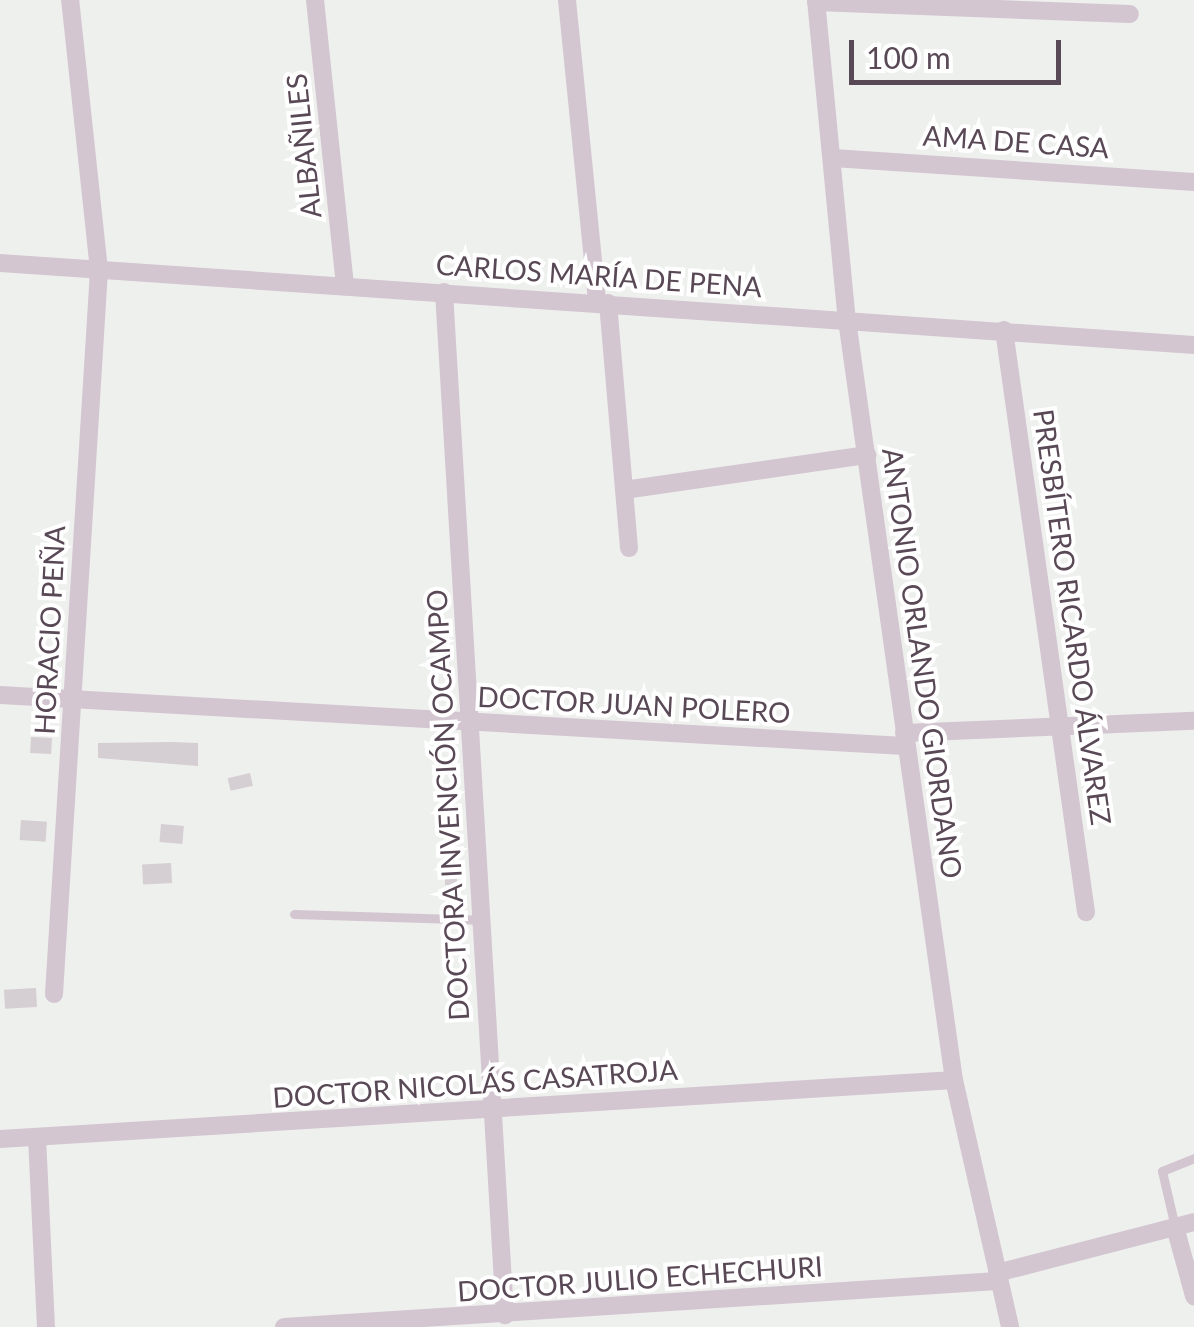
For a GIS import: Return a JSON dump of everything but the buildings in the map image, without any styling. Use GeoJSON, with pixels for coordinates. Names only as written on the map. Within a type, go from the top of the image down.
{"type":"FeatureCollection","features":[{"type":"Feature","properties":{"kind":"street","name":"HORACIO PEÑA"},"geometry":{"type":"LineString","coordinates":[[54,994],[98,270],[70,0]]}},
{"type":"Feature","properties":{"kind":"street","name":"ALBAÑILES"},"geometry":{"type":"LineString","coordinates":[[315,0],[345,286]]}},
{"type":"Feature","properties":{"kind":"street"},"geometry":{"type":"LineString","coordinates":[[567,0],[629,548]]}},
{"type":"Feature","properties":{"kind":"street"},"geometry":{"type":"LineString","coordinates":[[816,1],[1130,14]]}},
{"type":"Feature","properties":{"kind":"street","name":"ANTONIO ORLANDO GIORDANO"},"geometry":{"type":"LineString","coordinates":[[816,1],[847,320],[904,740],[954,1080],[1010,1327]]}},
{"type":"Feature","properties":{"kind":"street","name":"AMA DE CASA"},"geometry":{"type":"LineString","coordinates":[[833,158],[1194,182]]}},
{"type":"Feature","properties":{"kind":"street","name":"CARLOS MARÍA DE PENA"},"geometry":{"type":"LineString","coordinates":[[0,263],[1194,345]]}},
{"type":"Feature","properties":{"kind":"street","name":"DOCTORA INVENCIÓN OCAMPO"},"geometry":{"type":"LineString","coordinates":[[444,292],[505,1315]]}},
{"type":"Feature","properties":{"kind":"street","name":"PRESBÍTERO RICARDO ÁLVAREZ"},"geometry":{"type":"LineString","coordinates":[[1004,330],[1086,912]]}},
{"type":"Feature","properties":{"kind":"street"},"geometry":{"type":"LineString","coordinates":[[624,490],[868,455]]}},
{"type":"Feature","properties":{"kind":"street","name":"DOCTOR JUAN POLERO"},"geometry":{"type":"LineString","coordinates":[[0,696],[469,723],[904,740],[1058,726],[1194,721]]}},
{"type":"Feature","properties":{"kind":"street","name":"DOCTOR NICOLÁS CASATROJA"},"geometry":{"type":"LineString","coordinates":[[0,1139],[954,1080]]}},
{"type":"Feature","properties":{"kind":"street"},"geometry":{"type":"LineString","coordinates":[[37,1137],[46,1327]]}},
{"type":"Feature","properties":{"kind":"street","name":"DOCTOR JULIO ECHECHURI"},"geometry":{"type":"LineString","coordinates":[[284,1327],[505,1315],[998,1277],[1194,1222]]}},
{"type":"Feature","properties":{"kind":"street"},"geometry":{"type":"LineString","coordinates":[[1175,1227],[1194,1296]]}},
{"type":"Feature","properties":{"kind":"lane"},"geometry":{"type":"LineString","coordinates":[[294,914],[483,921]]}},
{"type":"Feature","properties":{"kind":"lane"},"geometry":{"type":"LineString","coordinates":[[1175,1227],[1162,1171],[1194,1158]]}}]}
